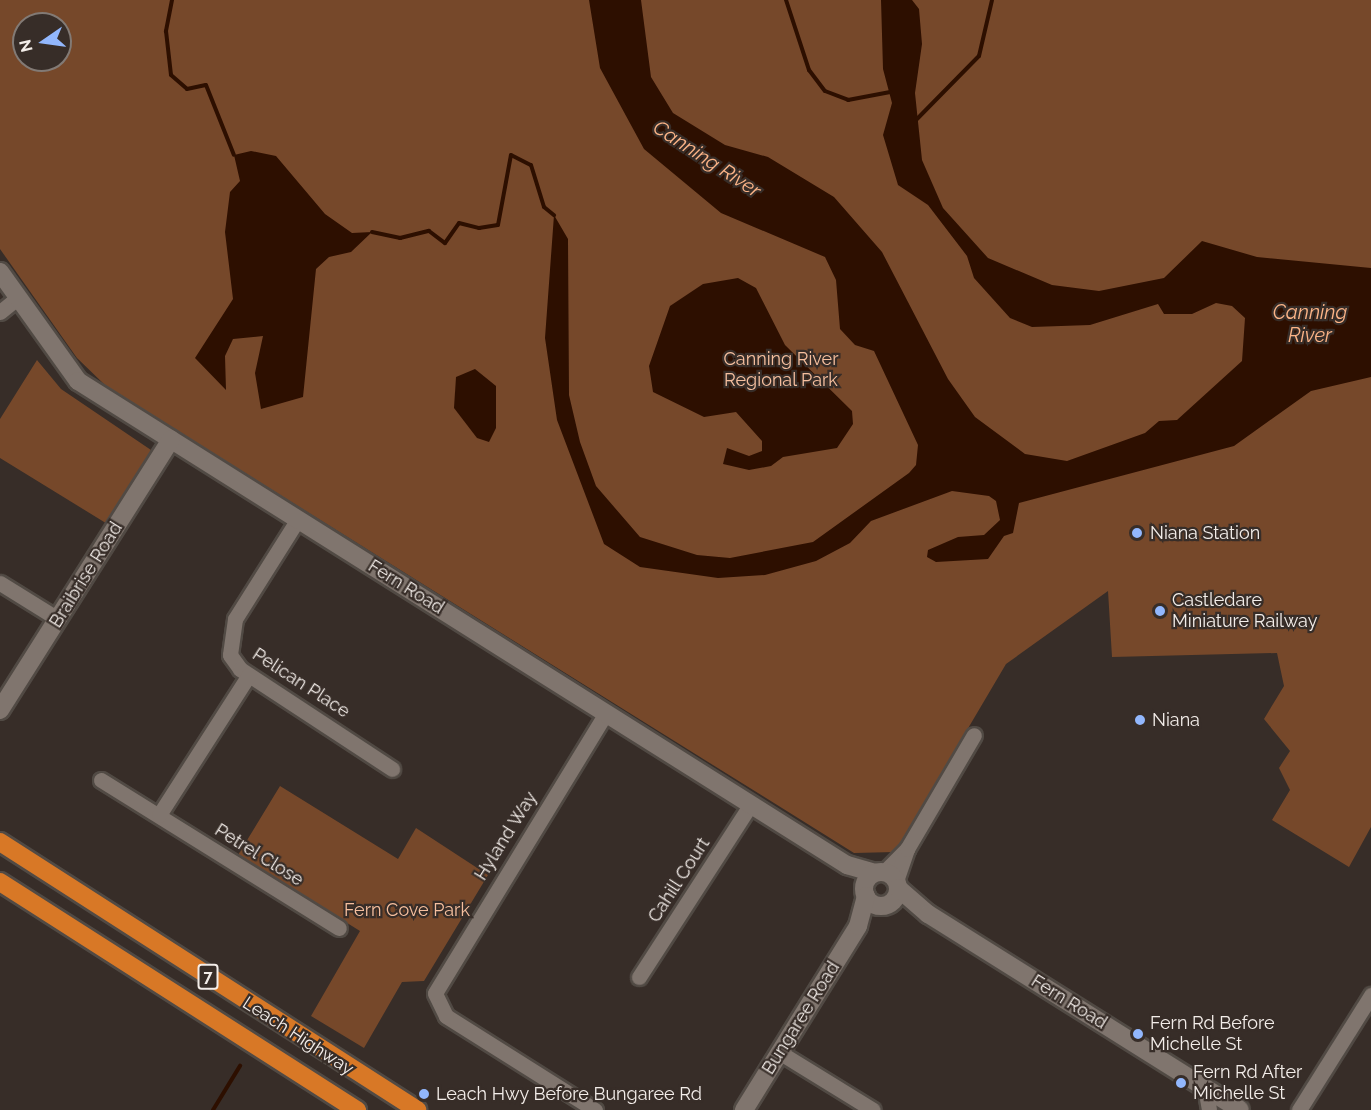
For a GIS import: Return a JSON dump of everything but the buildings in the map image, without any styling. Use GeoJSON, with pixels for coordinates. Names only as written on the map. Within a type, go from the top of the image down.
{"type":"FeatureCollection","features":[{"type":"Feature","properties":{"kind":"highway","name":"Leach Highway"},"geometry":{"type":"LineString","coordinates":[[0,842],[417,1110]]}},
{"type":"Feature","properties":{"kind":"highway","name":"Leach Highway"},"geometry":{"type":"LineString","coordinates":[[0,882],[357,1110]]}},
{"type":"Feature","properties":{"kind":"street","name":"Fern Road"},"geometry":{"type":"LineString","coordinates":[[0,272],[16,299],[78,381],[882,888],[928,914],[1240,1110]]}},
{"type":"Feature","properties":{"kind":"street"},"geometry":{"type":"LineString","coordinates":[[0,312],[16,299]]}},
{"type":"Feature","properties":{"kind":"street","name":"Braibrise Road"},"geometry":{"type":"LineString","coordinates":[[0,710],[171,440]]}},
{"type":"Feature","properties":{"kind":"street","name":"Pelican Place"},"geometry":{"type":"LineString","coordinates":[[298,519],[235,619],[229,638],[230,655],[249,675],[392,769]]}},
{"type":"Feature","properties":{"kind":"street"},"geometry":{"type":"LineString","coordinates":[[0,583],[58,619]]}},
{"type":"Feature","properties":{"kind":"street"},"geometry":{"type":"LineString","coordinates":[[159,815],[249,675]]}},
{"type":"Feature","properties":{"kind":"street","name":"Hyland Way"},"geometry":{"type":"LineString","coordinates":[[595,1110],[446,1016],[435,993],[606,713]]}},
{"type":"Feature","properties":{"kind":"street"},"geometry":{"type":"LineString","coordinates":[[882,888],[974,735]]}},
{"type":"Feature","properties":{"kind":"street","name":"Petrel Close"},"geometry":{"type":"LineString","coordinates":[[101,780],[339,928]]}},
{"type":"Feature","properties":{"kind":"street","name":"Cahill Court"},"geometry":{"type":"LineString","coordinates":[[639,977],[751,804]]}},
{"type":"Feature","properties":{"kind":"street","name":"Bungaree Road"},"geometry":{"type":"LineString","coordinates":[[744,1110],[882,888]]}},
{"type":"Feature","properties":{"kind":"street"},"geometry":{"type":"LineString","coordinates":[[1299,1110],[1371,995]]}},
{"type":"Feature","properties":{"kind":"street"},"geometry":{"type":"LineString","coordinates":[[779,1052],[873,1110]]}},
{"type":"Feature","properties":{"kind":"street"},"geometry":{"type":"LineString","coordinates":[[1205,1087],[1209,1108]]}},
{"type":"Feature","properties":{"kind":"green space","name":"Canning River Regional Park"},"geometry":{"type":"Polygon","coordinates":[[[0,0],[1371,0],[1371,827],[1349,867],[1272,820],[1290,790],[1279,768],[1290,751],[1264,719],[1284,686],[1277,653],[1112,657],[1108,591],[1006,664],[895,852],[854,853],[107,387],[77,358],[0,249],[0,0]]]}},
{"type":"Feature","properties":{"kind":"green space"},"geometry":{"type":"Polygon","coordinates":[[[37,360],[61,389],[151,450],[109,525],[0,458],[0,419],[37,360]]]}},
{"type":"Feature","properties":{"kind":"green space","name":"Fern Cove Park"},"geometry":{"type":"Polygon","coordinates":[[[280,786],[398,859],[416,828],[488,875],[424,981],[402,982],[364,1048],[311,1016],[360,931],[238,855],[280,786]]]}},
{"type":"Feature","properties":{"kind":"water","name":"Canning River"},"geometry":{"type":"Polygon","coordinates":[[[589,0],[641,0],[651,77],[673,113],[725,145],[768,157],[834,197],[882,252],[948,379],[975,417],[1025,454],[1067,461],[1145,433],[1159,421],[1177,420],[1242,361],[1245,318],[1232,306],[1216,303],[1192,314],[1164,314],[1158,304],[1090,325],[1032,327],[1010,318],[974,278],[967,256],[928,205],[898,185],[883,135],[892,103],[883,69],[881,0],[912,0],[919,9],[922,44],[915,93],[922,160],[943,208],[988,258],[1052,285],[1099,291],[1164,278],[1202,241],[1257,257],[1371,268],[1371,377],[1311,391],[1234,446],[1019,503],[1013,533],[1004,536],[988,559],[936,562],[927,557],[928,550],[958,537],[984,535],[1000,520],[996,501],[989,496],[952,491],[871,521],[850,543],[816,561],[765,575],[718,578],[640,567],[604,544],[557,420],[545,338],[554,215],[568,239],[569,395],[580,442],[596,486],[640,537],[697,555],[730,558],[813,542],[909,473],[916,465],[918,445],[874,351],[855,345],[840,329],[836,280],[825,257],[721,213],[644,149],[600,68],[589,0]]]}},
{"type":"Feature","properties":{"kind":"water"},"geometry":{"type":"Polygon","coordinates":[[[251,151],[276,156],[325,214],[352,233],[372,232],[351,252],[329,257],[316,269],[303,397],[261,409],[255,373],[263,336],[233,339],[225,356],[226,390],[195,358],[233,299],[225,232],[230,192],[240,181],[234,155],[251,151]]]}},
{"type":"Feature","properties":{"kind":"water"},"geometry":{"type":"Polygon","coordinates":[[[738,278],[756,288],[785,345],[852,411],[853,424],[837,448],[783,457],[771,466],[749,470],[723,464],[727,448],[749,456],[762,451],[762,441],[736,412],[704,417],[653,392],[649,366],[670,306],[703,284],[738,278]]]}},
{"type":"Feature","properties":{"kind":"water"},"geometry":{"type":"Polygon","coordinates":[[[475,369],[496,386],[496,428],[489,442],[477,438],[454,408],[456,377],[475,369]]]}},
{"type":"Feature","properties":{"kind":"waterway"},"geometry":{"type":"LineString","coordinates":[[172,0],[166,31],[171,75],[187,89],[206,85],[234,155]]}},
{"type":"Feature","properties":{"kind":"waterway"},"geometry":{"type":"LineString","coordinates":[[786,0],[809,70],[825,91],[848,100],[890,92]]}},
{"type":"Feature","properties":{"kind":"waterway"},"geometry":{"type":"LineString","coordinates":[[917,119],[979,56],[992,0]]}},
{"type":"Feature","properties":{"kind":"waterway"},"geometry":{"type":"LineString","coordinates":[[372,232],[400,238],[429,231],[445,243],[459,223],[479,228],[498,225],[511,155],[531,165],[544,207],[554,215]]}},
{"type":"Feature","properties":{"kind":"waterway"},"geometry":{"type":"LineString","coordinates":[[213,1110],[240,1066]]}},
{"type":"Feature","properties":{"kind":"place","name":"Niana Station"},"geometry":{"type":"Point","coordinates":[1137,533]}},
{"type":"Feature","properties":{"kind":"place","name":"Castledare Miniature Railway"},"geometry":{"type":"Point","coordinates":[1160,611]}},
{"type":"Feature","properties":{"kind":"place","name":"Niana"},"geometry":{"type":"Point","coordinates":[1140,720]}},
{"type":"Feature","properties":{"kind":"place","name":"Fern Rd Before Michelle St"},"geometry":{"type":"Point","coordinates":[1138,1034]}},
{"type":"Feature","properties":{"kind":"place","name":"Fern Rd After Michelle St"},"geometry":{"type":"Point","coordinates":[1181,1083]}},
{"type":"Feature","properties":{"kind":"place","name":"Leach Hwy Before Bungaree Rd"},"geometry":{"type":"Point","coordinates":[424,1094]}}]}
